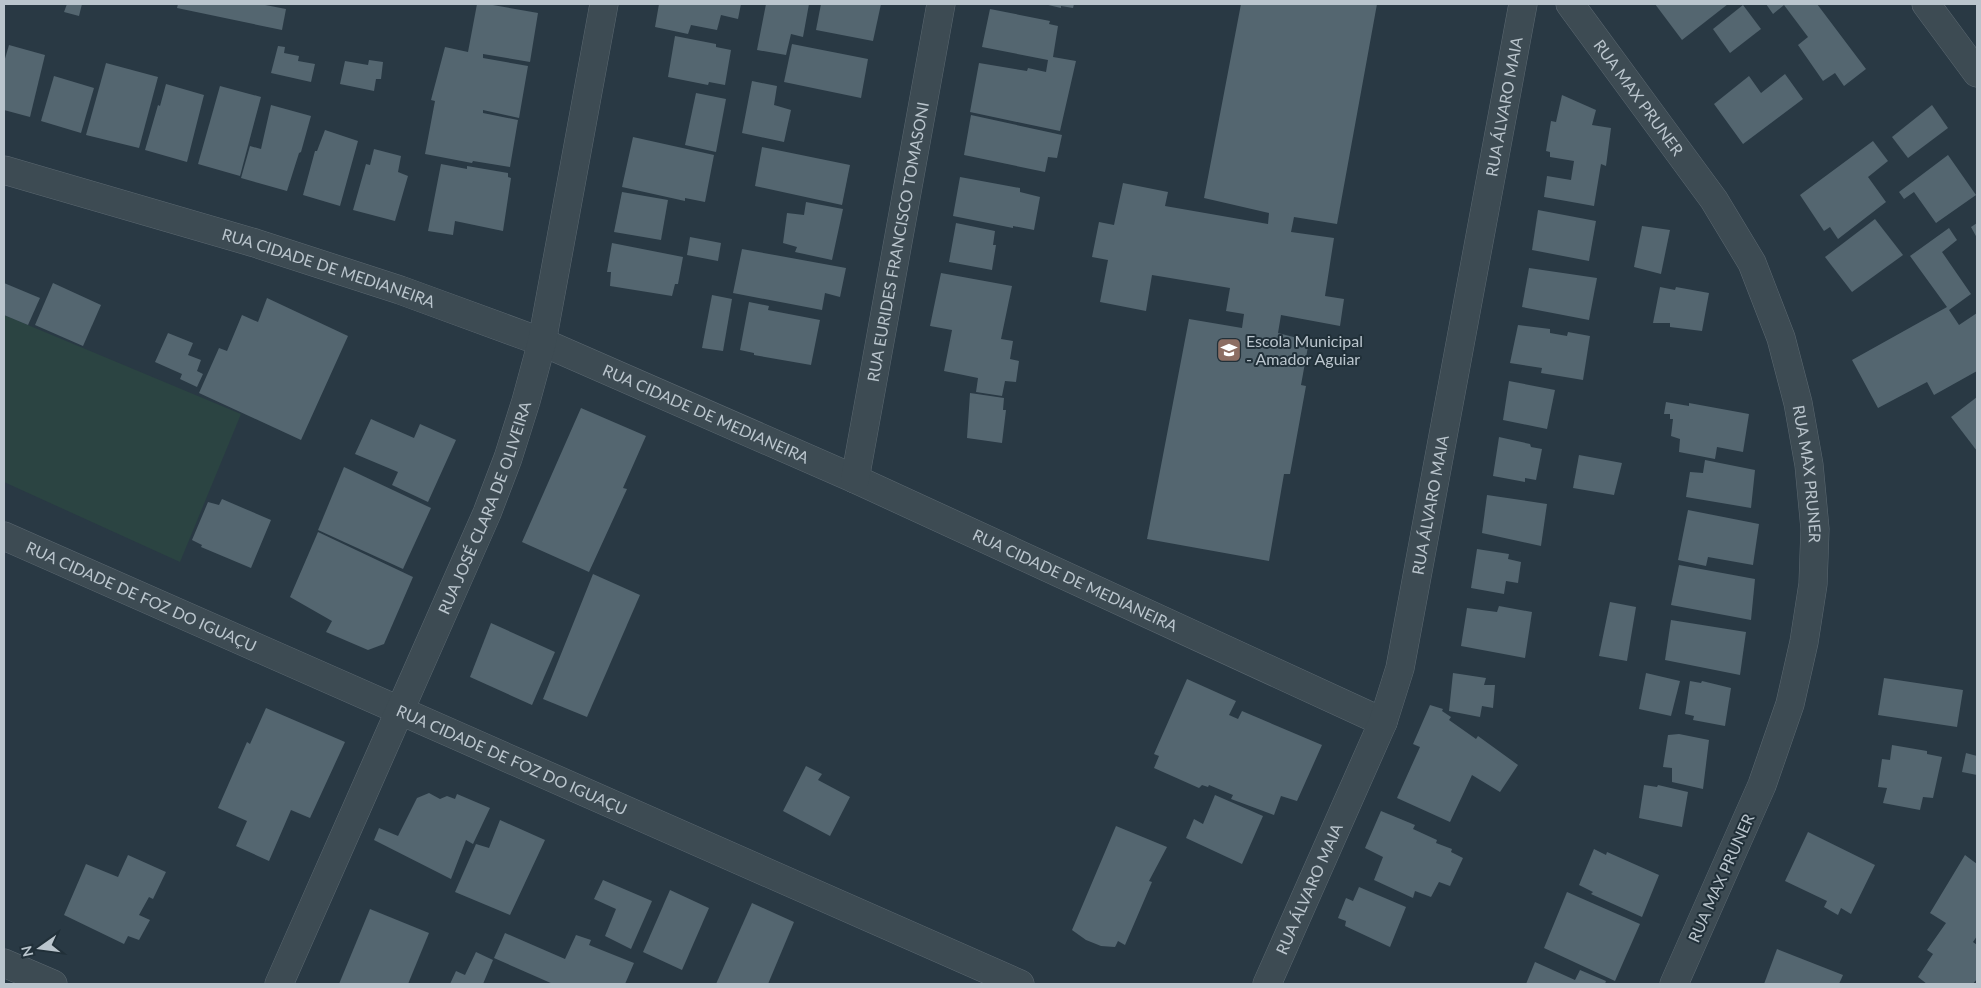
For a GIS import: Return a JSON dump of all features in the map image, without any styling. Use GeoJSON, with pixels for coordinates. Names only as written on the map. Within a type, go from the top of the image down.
{"type":"FeatureCollection","features":[{"type":"Feature","properties":{"kind":"street","name":"RUA JOSÉ CLARA DE OLIVEIRA"},"geometry":{"type":"LineString","coordinates":[[279,984],[487,512],[508,458],[542,342],[604,4]]}},
{"type":"Feature","properties":{"kind":"street","name":"RUA EURIDES FRANCISCO TOMASONI"},"geometry":{"type":"LineString","coordinates":[[854,479],[941,4]]}},
{"type":"Feature","properties":{"kind":"street","name":"RUA ÁLVARO MAIA"},"geometry":{"type":"LineString","coordinates":[[1267,984],[1383,722],[1400,668],[1523,4]]}},
{"type":"Feature","properties":{"kind":"street","name":"RUA MAX PRUNER"},"geometry":{"type":"LineString","coordinates":[[1570,4],[1714,200],[1752,263],[1781,338],[1798,403],[1808,465],[1814,529],[1813,584],[1804,642],[1790,704],[1762,785],[1674,984]]}},
{"type":"Feature","properties":{"kind":"street"},"geometry":{"type":"LineString","coordinates":[[1926,4],[1977,73]]}},
{"type":"Feature","properties":{"kind":"street","name":"RUA CIDADE DE MEDIANEIRA"},"geometry":{"type":"LineString","coordinates":[[4,170],[255,243],[400,290],[542,342],[854,479],[1383,722]]}},
{"type":"Feature","properties":{"kind":"street","name":"RUA CIDADE DE FOZ DO IGUAÇU"},"geometry":{"type":"LineString","coordinates":[[4,536],[1020,984]]}},
{"type":"Feature","properties":{"kind":"street"},"geometry":{"type":"LineString","coordinates":[[4,963],[53,984]]}},
{"type":"Feature","properties":{"kind":"green space"},"geometry":{"type":"Polygon","coordinates":[[[4,315],[241,414],[180,562],[4,482],[4,315]]]}},
{"type":"Feature","properties":{"kind":"building"},"geometry":{"type":"Polygon","coordinates":[[[67,4],[82,4],[79,16],[64,12],[67,4]]]}},
{"type":"Feature","properties":{"kind":"building"},"geometry":{"type":"Polygon","coordinates":[[[178,4],[260,4],[286,9],[282,30],[177,8],[178,4]]]}},
{"type":"Feature","properties":{"kind":"building"},"geometry":{"type":"Polygon","coordinates":[[[477,4],[538,13],[530,62],[483,54],[483,58],[528,66],[519,118],[483,110],[483,113],[518,120],[510,167],[473,161],[472,163],[425,154],[435,101],[431,100],[445,47],[468,52],[477,4]]]}},
{"type":"Feature","properties":{"kind":"building"},"geometry":{"type":"Polygon","coordinates":[[[659,4],[741,4],[738,19],[721,15],[717,30],[691,25],[688,34],[655,27],[659,4]]]}},
{"type":"Feature","properties":{"kind":"building"},"geometry":{"type":"Polygon","coordinates":[[[766,4],[809,4],[803,37],[791,34],[786,55],[757,50],[766,4]]]}},
{"type":"Feature","properties":{"kind":"building"},"geometry":{"type":"Polygon","coordinates":[[[821,4],[881,4],[873,41],[816,30],[821,4]]]}},
{"type":"Feature","properties":{"kind":"building"},"geometry":{"type":"Polygon","coordinates":[[[1044,4],[1074,4],[1073,8],[1061,6],[1061,8],[1044,4]]]}},
{"type":"Feature","properties":{"kind":"building"},"geometry":{"type":"Polygon","coordinates":[[[1241,4],[1377,4],[1337,224],[1294,217],[1291,232],[1334,238],[1325,296],[1344,299],[1340,326],[1281,315],[1278,333],[1309,341],[1301,385],[1306,386],[1290,474],[1284,474],[1269,561],[1147,539],[1189,319],[1242,328],[1244,314],[1226,311],[1230,288],[1152,275],[1146,311],[1100,302],[1108,260],[1092,257],[1099,222],[1114,225],[1123,183],[1168,192],[1165,206],[1268,224],[1269,213],[1204,198],[1241,4]]]}},
{"type":"Feature","properties":{"kind":"building"},"geometry":{"type":"Polygon","coordinates":[[[1655,4],[1728,4],[1682,40],[1655,4]]]}},
{"type":"Feature","properties":{"kind":"building"},"geometry":{"type":"Polygon","coordinates":[[[1766,4],[1817,4],[1866,69],[1844,86],[1835,73],[1823,81],[1798,45],[1808,37],[1784,5],[1773,14],[1766,4]]]}},
{"type":"Feature","properties":{"kind":"building"},"geometry":{"type":"Polygon","coordinates":[[[1743,5],[1761,29],[1730,53],[1713,29],[1743,5]]]}},
{"type":"Feature","properties":{"kind":"building"},"geometry":{"type":"Polygon","coordinates":[[[990,9],[1050,21],[1049,24],[1058,26],[1053,57],[1076,61],[1060,131],[970,112],[979,63],[1027,71],[1028,68],[1046,72],[1048,60],[982,47],[990,9]]]}},
{"type":"Feature","properties":{"kind":"building"},"geometry":{"type":"Polygon","coordinates":[[[675,36],[716,44],[716,47],[731,50],[725,85],[709,82],[708,85],[668,77],[675,36]]]}},
{"type":"Feature","properties":{"kind":"building"},"geometry":{"type":"Polygon","coordinates":[[[792,44],[868,59],[861,98],[784,82],[792,44]]]}},
{"type":"Feature","properties":{"kind":"building"},"geometry":{"type":"Polygon","coordinates":[[[9,45],[45,55],[30,117],[4,110],[4,62],[9,45]]]}},
{"type":"Feature","properties":{"kind":"building"},"geometry":{"type":"Polygon","coordinates":[[[278,46],[285,47],[284,53],[299,56],[298,61],[315,64],[311,82],[271,73],[278,46]]]}},
{"type":"Feature","properties":{"kind":"building"},"geometry":{"type":"Polygon","coordinates":[[[369,60],[383,62],[381,79],[376,79],[374,91],[340,84],[345,61],[368,65],[369,60]]]}},
{"type":"Feature","properties":{"kind":"building"},"geometry":{"type":"Polygon","coordinates":[[[106,63],[158,77],[139,148],[86,135],[106,63]]]}},
{"type":"Feature","properties":{"kind":"building"},"geometry":{"type":"Polygon","coordinates":[[[1785,74],[1803,99],[1743,144],[1714,104],[1749,76],[1761,93],[1785,74]]]}},
{"type":"Feature","properties":{"kind":"building"},"geometry":{"type":"Polygon","coordinates":[[[54,76],[94,88],[81,133],[41,121],[54,76]]]}},
{"type":"Feature","properties":{"kind":"building"},"geometry":{"type":"Polygon","coordinates":[[[752,81],[777,86],[774,105],[791,110],[784,142],[742,133],[752,81]]]}},
{"type":"Feature","properties":{"kind":"building"},"geometry":{"type":"Polygon","coordinates":[[[166,84],[204,95],[187,162],[145,150],[166,84]]]}},
{"type":"Feature","properties":{"kind":"building"},"geometry":{"type":"Polygon","coordinates":[[[220,86],[261,97],[240,176],[198,164],[220,86]]]}},
{"type":"Feature","properties":{"kind":"building"},"geometry":{"type":"Polygon","coordinates":[[[696,93],[726,99],[716,152],[685,145],[696,93]]]}},
{"type":"Feature","properties":{"kind":"building"},"geometry":{"type":"Polygon","coordinates":[[[1562,95],[1596,110],[1592,125],[1611,128],[1606,166],[1601,164],[1594,206],[1544,197],[1547,176],[1571,180],[1574,161],[1550,157],[1550,152],[1546,151],[1551,121],[1556,122],[1562,95]]]}},
{"type":"Feature","properties":{"kind":"building"},"geometry":{"type":"Polygon","coordinates":[[[271,105],[311,116],[287,191],[241,178],[250,146],[261,149],[271,105]]]}},
{"type":"Feature","properties":{"kind":"building"},"geometry":{"type":"Polygon","coordinates":[[[1932,105],[1948,128],[1908,158],[1892,137],[1932,105]]]}},
{"type":"Feature","properties":{"kind":"building"},"geometry":{"type":"Polygon","coordinates":[[[971,115],[1062,135],[1057,158],[1048,157],[1045,172],[964,155],[971,115]]]}},
{"type":"Feature","properties":{"kind":"building"},"geometry":{"type":"Polygon","coordinates":[[[325,130],[358,141],[340,206],[303,195],[315,151],[317,151],[325,130]]]}},
{"type":"Feature","properties":{"kind":"building"},"geometry":{"type":"Polygon","coordinates":[[[633,137],[714,155],[705,202],[685,198],[685,201],[622,187],[633,137]]]}},
{"type":"Feature","properties":{"kind":"building"},"geometry":{"type":"Polygon","coordinates":[[[1873,141],[1888,161],[1868,177],[1886,202],[1838,239],[1830,227],[1824,231],[1800,195],[1873,141]]]}},
{"type":"Feature","properties":{"kind":"building"},"geometry":{"type":"Polygon","coordinates":[[[762,147],[850,165],[842,205],[755,186],[762,147]]]}},
{"type":"Feature","properties":{"kind":"building"},"geometry":{"type":"Polygon","coordinates":[[[374,149],[401,156],[398,172],[408,176],[395,221],[353,210],[366,164],[370,165],[374,149]]]}},
{"type":"Feature","properties":{"kind":"building"},"geometry":{"type":"Polygon","coordinates":[[[1948,155],[1976,195],[1936,223],[1914,192],[1904,199],[1899,192],[1948,155]]]}},
{"type":"Feature","properties":{"kind":"building"},"geometry":{"type":"Polygon","coordinates":[[[441,164],[508,173],[508,177],[511,178],[503,231],[455,221],[453,235],[428,231],[441,164]]]}},
{"type":"Feature","properties":{"kind":"building"},"geometry":{"type":"Polygon","coordinates":[[[960,177],[1020,188],[1020,192],[1040,197],[1034,230],[1013,226],[1013,228],[953,216],[960,177]]]}},
{"type":"Feature","properties":{"kind":"building"},"geometry":{"type":"Polygon","coordinates":[[[622,192],[668,200],[661,240],[614,232],[622,192]]]}},
{"type":"Feature","properties":{"kind":"building"},"geometry":{"type":"Polygon","coordinates":[[[806,202],[843,209],[832,260],[795,252],[797,247],[783,243],[787,213],[804,215],[806,202]]]}},
{"type":"Feature","properties":{"kind":"building"},"geometry":{"type":"Polygon","coordinates":[[[1538,210],[1596,221],[1589,261],[1532,250],[1538,210]]]}},
{"type":"Feature","properties":{"kind":"building"},"geometry":{"type":"Polygon","coordinates":[[[1875,219],[1903,255],[1852,292],[1825,257],[1875,219]]]}},
{"type":"Feature","properties":{"kind":"building"},"geometry":{"type":"Polygon","coordinates":[[[956,223],[995,231],[993,245],[996,245],[992,270],[949,262],[956,223]]]}},
{"type":"Feature","properties":{"kind":"building"},"geometry":{"type":"Polygon","coordinates":[[[1977,223],[1977,238],[1971,227],[1977,223]]]}},
{"type":"Feature","properties":{"kind":"building"},"geometry":{"type":"Polygon","coordinates":[[[1642,226],[1670,230],[1661,274],[1634,267],[1642,226]]]}},
{"type":"Feature","properties":{"kind":"building"},"geometry":{"type":"Polygon","coordinates":[[[1949,228],[1957,240],[1942,252],[1971,294],[1949,310],[1959,325],[1977,313],[1977,371],[1934,395],[1927,382],[1878,408],[1852,360],[1947,307],[1910,256],[1949,228]]]}},
{"type":"Feature","properties":{"kind":"building"},"geometry":{"type":"Polygon","coordinates":[[[690,237],[721,243],[718,261],[687,255],[690,237]]]}},
{"type":"Feature","properties":{"kind":"building"},"geometry":{"type":"Polygon","coordinates":[[[612,243],[683,257],[678,284],[675,284],[672,296],[610,286],[611,272],[607,272],[612,243]]]}},
{"type":"Feature","properties":{"kind":"building"},"geometry":{"type":"Polygon","coordinates":[[[742,249],[846,268],[840,297],[825,293],[822,310],[733,293],[742,249]]]}},
{"type":"Feature","properties":{"kind":"building"},"geometry":{"type":"Polygon","coordinates":[[[1529,268],[1597,278],[1589,320],[1522,307],[1529,268]]]}},
{"type":"Feature","properties":{"kind":"building"},"geometry":{"type":"Polygon","coordinates":[[[941,273],[1012,286],[1001,339],[1013,341],[1010,359],[1019,361],[1016,382],[1005,381],[1002,396],[976,392],[978,378],[944,371],[952,330],[930,326],[941,273]]]}},
{"type":"Feature","properties":{"kind":"building"},"geometry":{"type":"Polygon","coordinates":[[[4,283],[40,298],[28,325],[4,315],[4,283]]]}},
{"type":"Feature","properties":{"kind":"building"},"geometry":{"type":"Polygon","coordinates":[[[53,283],[101,305],[83,346],[35,325],[53,283]]]}},
{"type":"Feature","properties":{"kind":"building"},"geometry":{"type":"Polygon","coordinates":[[[1660,287],[1675,290],[1676,287],[1709,293],[1702,331],[1670,327],[1670,323],[1653,323],[1660,287]]]}},
{"type":"Feature","properties":{"kind":"building"},"geometry":{"type":"Polygon","coordinates":[[[712,295],[732,299],[723,351],[702,348],[712,295]]]}},
{"type":"Feature","properties":{"kind":"building"},"geometry":{"type":"Polygon","coordinates":[[[267,298],[348,336],[301,440],[199,393],[219,348],[227,351],[242,315],[258,322],[267,298]]]}},
{"type":"Feature","properties":{"kind":"building"},"geometry":{"type":"Polygon","coordinates":[[[749,302],[769,306],[768,310],[820,320],[811,365],[754,355],[754,353],[740,350],[749,302]]]}},
{"type":"Feature","properties":{"kind":"building"},"geometry":{"type":"Polygon","coordinates":[[[1518,325],[1550,329],[1550,333],[1567,336],[1568,332],[1590,336],[1583,380],[1541,373],[1542,368],[1510,363],[1518,325]]]}},
{"type":"Feature","properties":{"kind":"building"},"geometry":{"type":"Polygon","coordinates":[[[168,333],[193,343],[188,355],[201,360],[197,371],[203,374],[197,387],[180,379],[182,374],[155,362],[168,333]]]}},
{"type":"Feature","properties":{"kind":"building"},"geometry":{"type":"Polygon","coordinates":[[[1509,381],[1555,390],[1547,429],[1503,420],[1509,381]]]}},
{"type":"Feature","properties":{"kind":"building"},"geometry":{"type":"Polygon","coordinates":[[[970,393],[1004,398],[1003,410],[1006,410],[1002,443],[967,438],[970,393]]]}},
{"type":"Feature","properties":{"kind":"building"},"geometry":{"type":"Polygon","coordinates":[[[1977,397],[1977,451],[1951,417],[1977,397]]]}},
{"type":"Feature","properties":{"kind":"building"},"geometry":{"type":"Polygon","coordinates":[[[1666,402],[1689,406],[1689,403],[1749,414],[1743,452],[1717,447],[1715,459],[1679,452],[1680,439],[1671,436],[1673,419],[1670,419],[1670,414],[1664,414],[1666,402]]]}},
{"type":"Feature","properties":{"kind":"building"},"geometry":{"type":"Polygon","coordinates":[[[581,408],[646,436],[623,488],[627,489],[589,572],[522,542],[581,408]]]}},
{"type":"Feature","properties":{"kind":"building"},"geometry":{"type":"Polygon","coordinates":[[[371,419],[414,438],[420,424],[456,440],[428,502],[392,485],[398,472],[355,454],[371,419]]]}},
{"type":"Feature","properties":{"kind":"building"},"geometry":{"type":"Polygon","coordinates":[[[1499,437],[1530,444],[1531,447],[1542,449],[1536,480],[1525,478],[1525,482],[1493,476],[1499,437]]]}},
{"type":"Feature","properties":{"kind":"building"},"geometry":{"type":"Polygon","coordinates":[[[1579,455],[1622,463],[1614,495],[1573,488],[1579,455]]]}},
{"type":"Feature","properties":{"kind":"building"},"geometry":{"type":"Polygon","coordinates":[[[1705,460],[1755,470],[1751,508],[1686,497],[1690,472],[1703,473],[1705,460]]]}},
{"type":"Feature","properties":{"kind":"building"},"geometry":{"type":"Polygon","coordinates":[[[344,467],[431,508],[403,569],[318,530],[344,467]]]}},
{"type":"Feature","properties":{"kind":"building"},"geometry":{"type":"Polygon","coordinates":[[[1487,495],[1547,504],[1541,546],[1482,533],[1487,495]]]}},
{"type":"Feature","properties":{"kind":"building"},"geometry":{"type":"Polygon","coordinates":[[[222,499],[271,520],[251,568],[201,547],[202,545],[192,540],[208,502],[219,505],[222,499]]]}},
{"type":"Feature","properties":{"kind":"building"},"geometry":{"type":"Polygon","coordinates":[[[1688,510],[1759,524],[1753,565],[1708,557],[1706,566],[1678,560],[1688,510]]]}},
{"type":"Feature","properties":{"kind":"building"},"geometry":{"type":"Polygon","coordinates":[[[318,532],[413,577],[384,644],[368,650],[326,632],[332,621],[290,597],[318,532]]]}},
{"type":"Feature","properties":{"kind":"building"},"geometry":{"type":"Polygon","coordinates":[[[1477,549],[1509,554],[1508,559],[1521,562],[1518,583],[1506,581],[1504,594],[1471,588],[1477,549]]]}},
{"type":"Feature","properties":{"kind":"building"},"geometry":{"type":"Polygon","coordinates":[[[1679,565],[1755,579],[1751,620],[1671,605],[1679,565]]]}},
{"type":"Feature","properties":{"kind":"building"},"geometry":{"type":"Polygon","coordinates":[[[593,574],[640,595],[587,717],[543,699],[593,574]]]}},
{"type":"Feature","properties":{"kind":"building"},"geometry":{"type":"Polygon","coordinates":[[[1610,602],[1636,607],[1627,661],[1599,656],[1610,602]]]}},
{"type":"Feature","properties":{"kind":"building"},"geometry":{"type":"Polygon","coordinates":[[[1499,606],[1532,612],[1525,658],[1461,646],[1467,608],[1497,612],[1499,606]]]}},
{"type":"Feature","properties":{"kind":"building"},"geometry":{"type":"Polygon","coordinates":[[[1671,620],[1746,632],[1740,675],[1665,660],[1671,620]]]}},
{"type":"Feature","properties":{"kind":"building"},"geometry":{"type":"Polygon","coordinates":[[[491,623],[555,652],[532,705],[470,677],[491,623]]]}},
{"type":"Feature","properties":{"kind":"building"},"geometry":{"type":"Polygon","coordinates":[[[1453,673],[1486,678],[1484,685],[1495,685],[1493,708],[1482,706],[1480,717],[1449,711],[1453,673]]]}},
{"type":"Feature","properties":{"kind":"building"},"geometry":{"type":"Polygon","coordinates":[[[1646,673],[1680,681],[1671,716],[1639,709],[1646,673]]]}},
{"type":"Feature","properties":{"kind":"building"},"geometry":{"type":"Polygon","coordinates":[[[1884,678],[1963,690],[1957,727],[1878,715],[1884,678]]]}},
{"type":"Feature","properties":{"kind":"building"},"geometry":{"type":"Polygon","coordinates":[[[1187,679],[1236,701],[1229,715],[1238,719],[1242,711],[1322,745],[1297,801],[1281,796],[1274,815],[1231,799],[1233,795],[1209,785],[1208,787],[1202,785],[1199,788],[1154,768],[1159,756],[1154,754],[1187,679]]]}},
{"type":"Feature","properties":{"kind":"building"},"geometry":{"type":"Polygon","coordinates":[[[1690,681],[1701,683],[1702,681],[1731,688],[1725,726],[1693,720],[1694,716],[1685,714],[1690,681]]]}},
{"type":"Feature","properties":{"kind":"building"},"geometry":{"type":"Polygon","coordinates":[[[1430,705],[1443,709],[1442,711],[1451,717],[1449,720],[1476,739],[1478,736],[1518,765],[1500,792],[1472,775],[1450,822],[1397,798],[1420,747],[1413,744],[1430,705]]]}},
{"type":"Feature","properties":{"kind":"building"},"geometry":{"type":"Polygon","coordinates":[[[266,708],[345,742],[310,818],[291,810],[269,861],[236,846],[247,821],[218,808],[247,742],[250,744],[266,708]]]}},
{"type":"Feature","properties":{"kind":"building"},"geometry":{"type":"Polygon","coordinates":[[[1679,734],[1709,740],[1703,789],[1672,782],[1672,768],[1663,767],[1668,735],[1679,734]]]}},
{"type":"Feature","properties":{"kind":"building"},"geometry":{"type":"Polygon","coordinates":[[[1892,745],[1927,751],[1927,754],[1942,757],[1933,798],[1923,797],[1920,810],[1883,803],[1887,788],[1878,787],[1882,759],[1890,760],[1892,745]]]}},
{"type":"Feature","properties":{"kind":"building"},"geometry":{"type":"Polygon","coordinates":[[[1966,753],[1977,756],[1977,775],[1962,772],[1966,753]]]}},
{"type":"Feature","properties":{"kind":"building"},"geometry":{"type":"Polygon","coordinates":[[[806,766],[822,774],[818,780],[850,797],[830,836],[783,811],[806,766]]]}},
{"type":"Feature","properties":{"kind":"building"},"geometry":{"type":"Polygon","coordinates":[[[1644,785],[1657,787],[1658,785],[1688,792],[1682,827],[1639,818],[1644,785]]]}},
{"type":"Feature","properties":{"kind":"building"},"geometry":{"type":"Polygon","coordinates":[[[429,793],[440,799],[447,796],[455,799],[457,794],[490,808],[473,844],[466,840],[451,879],[374,840],[379,828],[398,836],[417,798],[429,793]]]}},
{"type":"Feature","properties":{"kind":"building"},"geometry":{"type":"Polygon","coordinates":[[[1215,795],[1263,816],[1242,864],[1186,838],[1194,819],[1203,824],[1215,795]]]}},
{"type":"Feature","properties":{"kind":"building"},"geometry":{"type":"Polygon","coordinates":[[[1381,811],[1415,825],[1413,829],[1437,840],[1436,843],[1452,849],[1451,852],[1463,858],[1450,886],[1439,882],[1431,897],[1415,891],[1413,898],[1374,880],[1383,857],[1365,848],[1381,811]]]}},
{"type":"Feature","properties":{"kind":"building"},"geometry":{"type":"Polygon","coordinates":[[[500,820],[545,840],[510,915],[455,892],[476,844],[489,848],[500,820]]]}},
{"type":"Feature","properties":{"kind":"building"},"geometry":{"type":"Polygon","coordinates":[[[1116,826],[1167,847],[1149,881],[1152,882],[1125,945],[1118,941],[1115,947],[1101,946],[1086,940],[1072,930],[1116,826]]]}},
{"type":"Feature","properties":{"kind":"building"},"geometry":{"type":"Polygon","coordinates":[[[1808,832],[1875,865],[1851,914],[1841,908],[1838,915],[1824,907],[1827,901],[1785,881],[1808,832]]]}},
{"type":"Feature","properties":{"kind":"building"},"geometry":{"type":"Polygon","coordinates":[[[1594,849],[1606,855],[1607,852],[1659,875],[1642,917],[1591,894],[1593,892],[1579,885],[1594,849]]]}},
{"type":"Feature","properties":{"kind":"building"},"geometry":{"type":"Polygon","coordinates":[[[128,855],[166,872],[153,899],[149,897],[139,915],[150,920],[139,940],[128,936],[124,944],[64,915],[86,864],[118,877],[128,855]]]}},
{"type":"Feature","properties":{"kind":"building"},"geometry":{"type":"Polygon","coordinates":[[[1965,855],[1977,864],[1977,936],[1973,942],[1977,945],[1977,979],[1973,984],[1927,984],[1918,977],[1933,954],[1927,950],[1946,923],[1930,913],[1965,855]]]}},
{"type":"Feature","properties":{"kind":"building"},"geometry":{"type":"Polygon","coordinates":[[[603,880],[652,901],[631,949],[605,936],[616,909],[594,899],[603,880]]]}},
{"type":"Feature","properties":{"kind":"building"},"geometry":{"type":"Polygon","coordinates":[[[1359,887],[1406,907],[1390,947],[1345,926],[1346,921],[1338,918],[1346,898],[1353,901],[1359,887]]]}},
{"type":"Feature","properties":{"kind":"building"},"geometry":{"type":"Polygon","coordinates":[[[670,890],[709,908],[682,970],[643,952],[670,890]]]}},
{"type":"Feature","properties":{"kind":"building"},"geometry":{"type":"Polygon","coordinates":[[[1567,892],[1640,924],[1615,981],[1544,948],[1567,892]]]}},
{"type":"Feature","properties":{"kind":"building"},"geometry":{"type":"Polygon","coordinates":[[[752,903],[794,922],[768,984],[716,984],[752,903]]]}},
{"type":"Feature","properties":{"kind":"building"},"geometry":{"type":"Polygon","coordinates":[[[370,909],[429,933],[408,984],[339,984],[370,909]]]}},
{"type":"Feature","properties":{"kind":"building"},"geometry":{"type":"Polygon","coordinates":[[[505,933],[565,959],[576,935],[591,940],[589,945],[634,963],[625,984],[553,984],[494,958],[505,933]]]}},
{"type":"Feature","properties":{"kind":"building"},"geometry":{"type":"Polygon","coordinates":[[[1777,949],[1843,975],[1839,984],[1764,984],[1777,949]]]}},
{"type":"Feature","properties":{"kind":"building"},"geometry":{"type":"Polygon","coordinates":[[[476,952],[493,960],[483,984],[450,984],[456,971],[465,975],[476,952]]]}},
{"type":"Feature","properties":{"kind":"building"},"geometry":{"type":"Polygon","coordinates":[[[1535,962],[1575,980],[1580,970],[1606,981],[1605,984],[1526,984],[1535,962]]]}},
{"type":"Feature","properties":{"kind":"place","name":"Escola Municipal - Amador Aguiar"},"geometry":{"type":"Point","coordinates":[1229,350]}}]}
